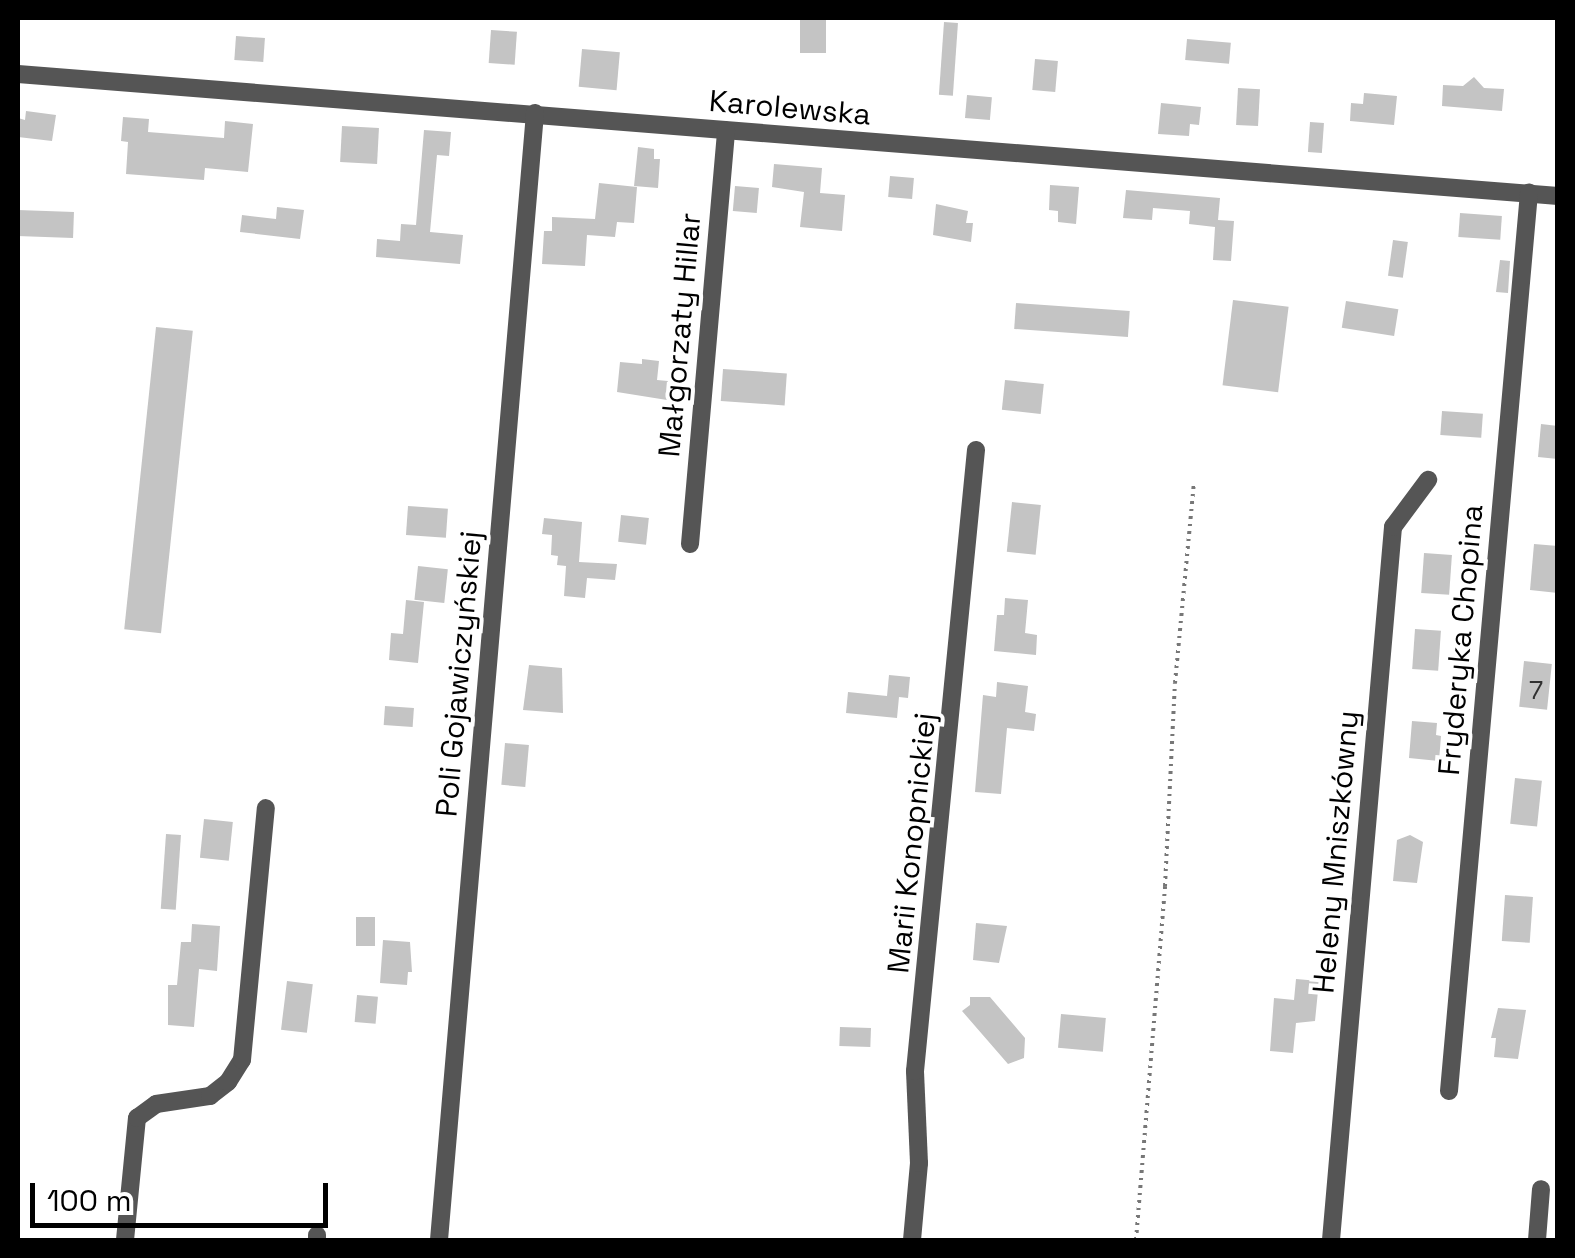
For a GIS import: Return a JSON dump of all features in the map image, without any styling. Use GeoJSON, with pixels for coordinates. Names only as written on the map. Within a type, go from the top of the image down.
{"type":"FeatureCollection","features":[{"type":"Feature","properties":{"kind":"street","name":"Karolewska"},"geometry":{"type":"LineString","coordinates":[[18,74],[1558,196]]}},
{"type":"Feature","properties":{"kind":"street","name":"Poli Gojawiczyńskiej"},"geometry":{"type":"LineString","coordinates":[[439,1240],[535,113]]}},
{"type":"Feature","properties":{"kind":"street","name":"Małgorzaty Hillar"},"geometry":{"type":"LineString","coordinates":[[690,544],[726,131]]}},
{"type":"Feature","properties":{"kind":"street","name":"Fryderyka Chopina"},"geometry":{"type":"LineString","coordinates":[[1449,1092],[1528,194]]}},
{"type":"Feature","properties":{"kind":"street","name":"Marii Konopnickiej"},"geometry":{"type":"LineString","coordinates":[[912,1240],[919,1164],[915,1070],[976,450]]}},
{"type":"Feature","properties":{"kind":"street","name":"Heleny Mniszkówny"},"geometry":{"type":"LineString","coordinates":[[1331,1240],[1393,527],[1428,480]]}},
{"type":"Feature","properties":{"kind":"street"},"geometry":{"type":"LineString","coordinates":[[124,1240],[137,1118],[156,1104],[210,1096],[228,1082],[242,1060],[266,808]]}},
{"type":"Feature","properties":{"kind":"street"},"geometry":{"type":"LineString","coordinates":[[1536,1240],[1541,1189]]}},
{"type":"Feature","properties":{"kind":"path"},"geometry":{"type":"LineString","coordinates":[[1136,1240],[1165,886],[1175,683],[1194,484]]}},
{"type":"Feature","properties":{"kind":"building"},"geometry":{"type":"Polygon","coordinates":[[[800,18],[826,18],[826,53],[800,53],[800,18]]]}},
{"type":"Feature","properties":{"kind":"building"},"geometry":{"type":"Polygon","coordinates":[[[944,22],[958,23],[953,96],[939,95],[944,22]]]}},
{"type":"Feature","properties":{"kind":"building"},"geometry":{"type":"Polygon","coordinates":[[[491,30],[517,32],[515,65],[489,63],[491,30]]]}},
{"type":"Feature","properties":{"kind":"building"},"geometry":{"type":"Polygon","coordinates":[[[236,36],[265,38],[263,62],[234,60],[236,36]]]}},
{"type":"Feature","properties":{"kind":"building"},"geometry":{"type":"Polygon","coordinates":[[[1187,39],[1231,43],[1229,64],[1185,60],[1187,39]]]}},
{"type":"Feature","properties":{"kind":"building"},"geometry":{"type":"Polygon","coordinates":[[[582,49],[620,52],[617,90],[579,87],[582,49]]]}},
{"type":"Feature","properties":{"kind":"building"},"geometry":{"type":"Polygon","coordinates":[[[1035,59],[1058,61],[1055,92],[1032,90],[1035,59]]]}},
{"type":"Feature","properties":{"kind":"building"},"geometry":{"type":"Polygon","coordinates":[[[1474,77],[1484,88],[1504,89],[1502,111],[1442,106],[1443,85],[1463,86],[1474,77]]]}},
{"type":"Feature","properties":{"kind":"building"},"geometry":{"type":"Polygon","coordinates":[[[1238,88],[1260,89],[1258,126],[1236,125],[1238,88]]]}},
{"type":"Feature","properties":{"kind":"building"},"geometry":{"type":"Polygon","coordinates":[[[1364,93],[1397,96],[1394,125],[1350,121],[1351,103],[1363,104],[1364,93]]]}},
{"type":"Feature","properties":{"kind":"building"},"geometry":{"type":"Polygon","coordinates":[[[967,95],[992,97],[990,120],[965,118],[967,95]]]}},
{"type":"Feature","properties":{"kind":"building"},"geometry":{"type":"Polygon","coordinates":[[[1161,103],[1201,107],[1199,125],[1190,124],[1189,136],[1158,134],[1161,103]]]}},
{"type":"Feature","properties":{"kind":"building"},"geometry":{"type":"Polygon","coordinates":[[[26,111],[56,115],[52,141],[18,137],[18,118],[25,120],[26,111]]]}},
{"type":"Feature","properties":{"kind":"building"},"geometry":{"type":"Polygon","coordinates":[[[123,117],[149,119],[148,132],[224,138],[225,121],[253,124],[248,172],[205,168],[204,180],[126,174],[128,142],[121,141],[123,117]]]}},
{"type":"Feature","properties":{"kind":"building"},"geometry":{"type":"Polygon","coordinates":[[[1310,122],[1324,123],[1322,153],[1308,152],[1310,122]]]}},
{"type":"Feature","properties":{"kind":"building"},"geometry":{"type":"Polygon","coordinates":[[[342,126],[379,128],[377,164],[340,162],[342,126]]]}},
{"type":"Feature","properties":{"kind":"building"},"geometry":{"type":"Polygon","coordinates":[[[424,130],[451,132],[449,156],[437,155],[430,232],[463,235],[460,264],[376,257],[377,239],[400,241],[401,224],[416,225],[424,130]]]}},
{"type":"Feature","properties":{"kind":"building"},"geometry":{"type":"Polygon","coordinates":[[[638,147],[654,149],[654,159],[660,159],[658,188],[634,186],[638,147]]]}},
{"type":"Feature","properties":{"kind":"building"},"geometry":{"type":"Polygon","coordinates":[[[774,164],[822,168],[820,193],[845,195],[842,231],[800,227],[804,192],[772,187],[774,164]]]}},
{"type":"Feature","properties":{"kind":"building"},"geometry":{"type":"Polygon","coordinates":[[[890,176],[914,178],[912,199],[888,197],[890,176]]]}},
{"type":"Feature","properties":{"kind":"building"},"geometry":{"type":"Polygon","coordinates":[[[599,183],[637,187],[634,223],[617,222],[615,237],[587,235],[585,266],[542,264],[544,231],[552,231],[552,217],[595,219],[599,183]]]}},
{"type":"Feature","properties":{"kind":"building"},"geometry":{"type":"Polygon","coordinates":[[[1050,185],[1079,187],[1076,224],[1058,222],[1058,211],[1049,210],[1050,185]]]}},
{"type":"Feature","properties":{"kind":"building"},"geometry":{"type":"Polygon","coordinates":[[[735,186],[759,188],[757,213],[733,211],[735,186]]]}},
{"type":"Feature","properties":{"kind":"building"},"geometry":{"type":"Polygon","coordinates":[[[1126,190],[1220,198],[1218,220],[1234,221],[1231,261],[1213,260],[1215,227],[1189,224],[1190,211],[1153,208],[1152,220],[1123,218],[1126,190]]]}},
{"type":"Feature","properties":{"kind":"building"},"geometry":{"type":"Polygon","coordinates":[[[936,204],[968,211],[966,223],[973,223],[971,242],[933,235],[936,204]]]}},
{"type":"Feature","properties":{"kind":"building"},"geometry":{"type":"Polygon","coordinates":[[[277,207],[304,210],[300,239],[240,232],[242,215],[276,219],[277,207]]]}},
{"type":"Feature","properties":{"kind":"building"},"geometry":{"type":"Polygon","coordinates":[[[18,210],[74,212],[73,238],[18,236],[18,210]]]}},
{"type":"Feature","properties":{"kind":"building"},"geometry":{"type":"Polygon","coordinates":[[[1460,213],[1502,216],[1500,240],[1458,237],[1460,213]]]}},
{"type":"Feature","properties":{"kind":"building"},"geometry":{"type":"Polygon","coordinates":[[[1393,240],[1408,242],[1403,278],[1388,276],[1393,240]]]}},
{"type":"Feature","properties":{"kind":"building"},"geometry":{"type":"Polygon","coordinates":[[[1500,260],[1510,261],[1508,293],[1496,292],[1500,260]]]}},
{"type":"Feature","properties":{"kind":"building"},"geometry":{"type":"Polygon","coordinates":[[[1233,300],[1289,307],[1278,392],[1223,385],[1233,300]]]}},
{"type":"Feature","properties":{"kind":"building"},"geometry":{"type":"Polygon","coordinates":[[[1346,301],[1398,309],[1394,336],[1342,328],[1346,301]]]}},
{"type":"Feature","properties":{"kind":"building"},"geometry":{"type":"Polygon","coordinates":[[[1016,303],[1130,311],[1128,337],[1014,329],[1016,303]]]}},
{"type":"Feature","properties":{"kind":"building"},"geometry":{"type":"Polygon","coordinates":[[[156,327],[193,331],[161,633],[124,629],[156,327]]]}},
{"type":"Feature","properties":{"kind":"building"},"geometry":{"type":"Polygon","coordinates":[[[642,359],[659,361],[657,380],[668,381],[667,400],[617,392],[620,362],[642,364],[642,359]]]}},
{"type":"Feature","properties":{"kind":"building"},"geometry":{"type":"Polygon","coordinates":[[[723,369],[787,373],[785,405],[721,401],[723,369]]]}},
{"type":"Feature","properties":{"kind":"building"},"geometry":{"type":"Polygon","coordinates":[[[1005,380],[1044,384],[1041,414],[1002,410],[1005,380]]]}},
{"type":"Feature","properties":{"kind":"building"},"geometry":{"type":"Polygon","coordinates":[[[1442,411],[1483,414],[1481,438],[1440,435],[1442,411]]]}},
{"type":"Feature","properties":{"kind":"building"},"geometry":{"type":"Polygon","coordinates":[[[1541,424],[1558,426],[1558,459],[1538,457],[1541,424]]]}},
{"type":"Feature","properties":{"kind":"building"},"geometry":{"type":"Polygon","coordinates":[[[1012,502],[1041,505],[1036,555],[1007,552],[1012,502]]]}},
{"type":"Feature","properties":{"kind":"building"},"geometry":{"type":"Polygon","coordinates":[[[408,506],[448,509],[446,538],[406,535],[408,506]]]}},
{"type":"Feature","properties":{"kind":"building"},"geometry":{"type":"Polygon","coordinates":[[[621,515],[649,518],[646,545],[618,542],[621,515]]]}},
{"type":"Feature","properties":{"kind":"building"},"geometry":{"type":"Polygon","coordinates":[[[544,518],[582,522],[579,562],[617,564],[615,580],[587,578],[585,598],[564,596],[566,566],[557,565],[558,556],[551,555],[552,535],[542,534],[544,518]]]}},
{"type":"Feature","properties":{"kind":"building"},"geometry":{"type":"Polygon","coordinates":[[[1534,544],[1558,546],[1558,593],[1530,590],[1534,544]]]}},
{"type":"Feature","properties":{"kind":"building"},"geometry":{"type":"Polygon","coordinates":[[[1424,553],[1452,555],[1449,595],[1421,593],[1424,553]]]}},
{"type":"Feature","properties":{"kind":"building"},"geometry":{"type":"Polygon","coordinates":[[[418,566],[448,569],[444,603],[414,600],[418,566]]]}},
{"type":"Feature","properties":{"kind":"building"},"geometry":{"type":"Polygon","coordinates":[[[1005,598],[1028,600],[1025,633],[1037,635],[1036,655],[994,651],[997,615],[1004,615],[1005,598]]]}},
{"type":"Feature","properties":{"kind":"building"},"geometry":{"type":"Polygon","coordinates":[[[406,600],[424,602],[418,663],[389,660],[391,633],[403,634],[406,600]]]}},
{"type":"Feature","properties":{"kind":"building"},"geometry":{"type":"Polygon","coordinates":[[[1415,629],[1441,631],[1438,671],[1412,669],[1415,629]]]}},
{"type":"Feature","properties":{"kind":"building"},"geometry":{"type":"Polygon","coordinates":[[[1524,661],[1552,664],[1547,710],[1519,707],[1524,661]]]}},
{"type":"Feature","properties":{"kind":"building"},"geometry":{"type":"Polygon","coordinates":[[[529,665],[562,668],[563,713],[523,710],[529,665]]]}},
{"type":"Feature","properties":{"kind":"building"},"geometry":{"type":"Polygon","coordinates":[[[889,675],[910,677],[908,698],[899,697],[897,718],[846,713],[848,692],[887,696],[889,675]]]}},
{"type":"Feature","properties":{"kind":"building"},"geometry":{"type":"Polygon","coordinates":[[[997,682],[1028,686],[1025,712],[1036,714],[1034,731],[1007,728],[1001,794],[975,792],[983,695],[996,697],[997,682]]]}},
{"type":"Feature","properties":{"kind":"building"},"geometry":{"type":"Polygon","coordinates":[[[385,706],[414,708],[413,727],[384,725],[385,706]]]}},
{"type":"Feature","properties":{"kind":"building"},"geometry":{"type":"Polygon","coordinates":[[[1412,721],[1437,723],[1436,735],[1441,736],[1439,761],[1409,758],[1412,721]]]}},
{"type":"Feature","properties":{"kind":"building"},"geometry":{"type":"Polygon","coordinates":[[[505,743],[529,745],[525,787],[501,785],[505,743]]]}},
{"type":"Feature","properties":{"kind":"building"},"geometry":{"type":"Polygon","coordinates":[[[1515,778],[1542,781],[1537,827],[1510,824],[1515,778]]]}},
{"type":"Feature","properties":{"kind":"building"},"geometry":{"type":"Polygon","coordinates":[[[204,819],[233,822],[229,861],[200,858],[204,819]]]}},
{"type":"Feature","properties":{"kind":"building"},"geometry":{"type":"Polygon","coordinates":[[[166,834],[181,835],[176,910],[161,909],[166,834]]]}},
{"type":"Feature","properties":{"kind":"building"},"geometry":{"type":"Polygon","coordinates":[[[1410,835],[1423,842],[1417,883],[1393,881],[1397,840],[1410,835]]]}},
{"type":"Feature","properties":{"kind":"building"},"geometry":{"type":"Polygon","coordinates":[[[1505,895],[1533,897],[1530,943],[1502,941],[1505,895]]]}},
{"type":"Feature","properties":{"kind":"building"},"geometry":{"type":"Polygon","coordinates":[[[356,917],[375,917],[375,946],[356,946],[356,917]]]}},
{"type":"Feature","properties":{"kind":"building"},"geometry":{"type":"Polygon","coordinates":[[[976,923],[1007,926],[999,963],[973,960],[976,923]]]}},
{"type":"Feature","properties":{"kind":"building"},"geometry":{"type":"Polygon","coordinates":[[[192,924],[220,926],[217,971],[199,969],[194,1027],[168,1025],[168,985],[177,985],[181,942],[191,942],[192,924]]]}},
{"type":"Feature","properties":{"kind":"building"},"geometry":{"type":"Polygon","coordinates":[[[383,940],[410,942],[412,972],[408,972],[407,985],[380,983],[383,940]]]}},
{"type":"Feature","properties":{"kind":"building"},"geometry":{"type":"Polygon","coordinates":[[[1296,979],[1319,981],[1315,1021],[1296,1023],[1293,1053],[1270,1051],[1274,998],[1294,1000],[1296,979]]]}},
{"type":"Feature","properties":{"kind":"building"},"geometry":{"type":"Polygon","coordinates":[[[287,981],[313,984],[307,1033],[281,1030],[287,981]]]}},
{"type":"Feature","properties":{"kind":"building"},"geometry":{"type":"Polygon","coordinates":[[[357,995],[378,997],[376,1024],[355,1022],[357,995]]]}},
{"type":"Feature","properties":{"kind":"building"},"geometry":{"type":"Polygon","coordinates":[[[970,997],[990,997],[1025,1038],[1024,1058],[1008,1064],[962,1011],[970,1005],[970,997]]]}},
{"type":"Feature","properties":{"kind":"building"},"geometry":{"type":"Polygon","coordinates":[[[1498,1008],[1526,1010],[1518,1059],[1494,1057],[1496,1038],[1491,1038],[1498,1008]]]}},
{"type":"Feature","properties":{"kind":"building"},"geometry":{"type":"Polygon","coordinates":[[[1061,1014],[1106,1018],[1103,1052],[1058,1048],[1061,1014]]]}},
{"type":"Feature","properties":{"kind":"building"},"geometry":{"type":"Polygon","coordinates":[[[840,1027],[871,1028],[870,1047],[839,1046],[840,1027]]]}}]}
